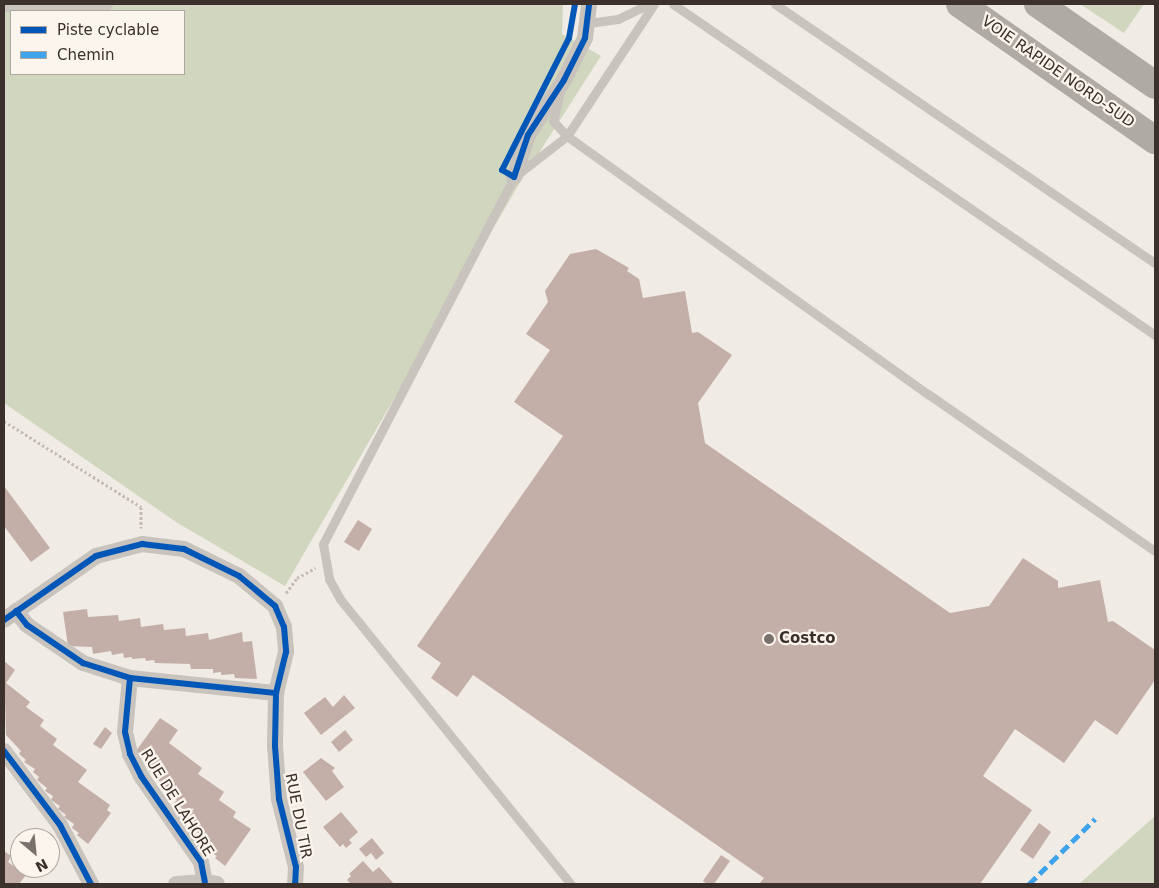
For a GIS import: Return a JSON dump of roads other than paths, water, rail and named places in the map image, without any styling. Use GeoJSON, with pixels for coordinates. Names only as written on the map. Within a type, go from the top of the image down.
{"type":"FeatureCollection","features":[{"type":"Feature","properties":{"kind":"highway","name":"VOIE RAPIDE NORD-SUD"},"geometry":{"type":"LineString","coordinates":[[960,4],[1155,140]]}},
{"type":"Feature","properties":{"kind":"highway"},"geometry":{"type":"LineString","coordinates":[[1038,4],[1155,84]]}},
{"type":"Feature","properties":{"kind":"street"},"geometry":{"type":"LineString","coordinates":[[4,4],[66,7],[105,4]]}},
{"type":"Feature","properties":{"kind":"street"},"geometry":{"type":"LineString","coordinates":[[514,177],[528,135],[564,80],[585,38],[589,4]]}},
{"type":"Feature","properties":{"kind":"street","name":"RUE DU TIR"},"geometry":{"type":"LineString","coordinates":[[10,615],[96,556],[142,544],[184,549],[239,576],[275,606],[284,627],[286,652],[276,693],[275,746],[279,799],[296,867],[295,884]]}},
{"type":"Feature","properties":{"kind":"street"},"geometry":{"type":"LineString","coordinates":[[10,615],[83,663],[130,678],[276,693]]}},
{"type":"Feature","properties":{"kind":"street","name":"RUE DE LAHORE"},"geometry":{"type":"LineString","coordinates":[[130,678],[125,732],[130,754],[141,776],[201,862],[211,883]]}},
{"type":"Feature","properties":{"kind":"street"},"geometry":{"type":"LineString","coordinates":[[4,751],[60,825],[91,884]]}},
{"type":"Feature","properties":{"kind":"street"},"geometry":{"type":"LineString","coordinates":[[176,884],[211,883]]}},
{"type":"Feature","properties":{"kind":"lane"},"geometry":{"type":"LineString","coordinates":[[588,23],[618,19],[649,4]]}},
{"type":"Feature","properties":{"kind":"lane"},"geometry":{"type":"LineString","coordinates":[[570,884],[340,599],[324,563],[323,544],[514,177],[567,136],[654,4]]}},
{"type":"Feature","properties":{"kind":"lane"},"geometry":{"type":"LineString","coordinates":[[673,4],[1155,335]]}},
{"type":"Feature","properties":{"kind":"lane"},"geometry":{"type":"LineString","coordinates":[[775,4],[1155,263]]}},
{"type":"Feature","properties":{"kind":"lane"},"geometry":{"type":"LineString","coordinates":[[564,80],[553,121],[567,136],[928,394],[1155,551]]}},
{"type":"Feature","properties":{"kind":"place","name":"Costco"},"geometry":{"type":"Point","coordinates":[769,639]}}]}
